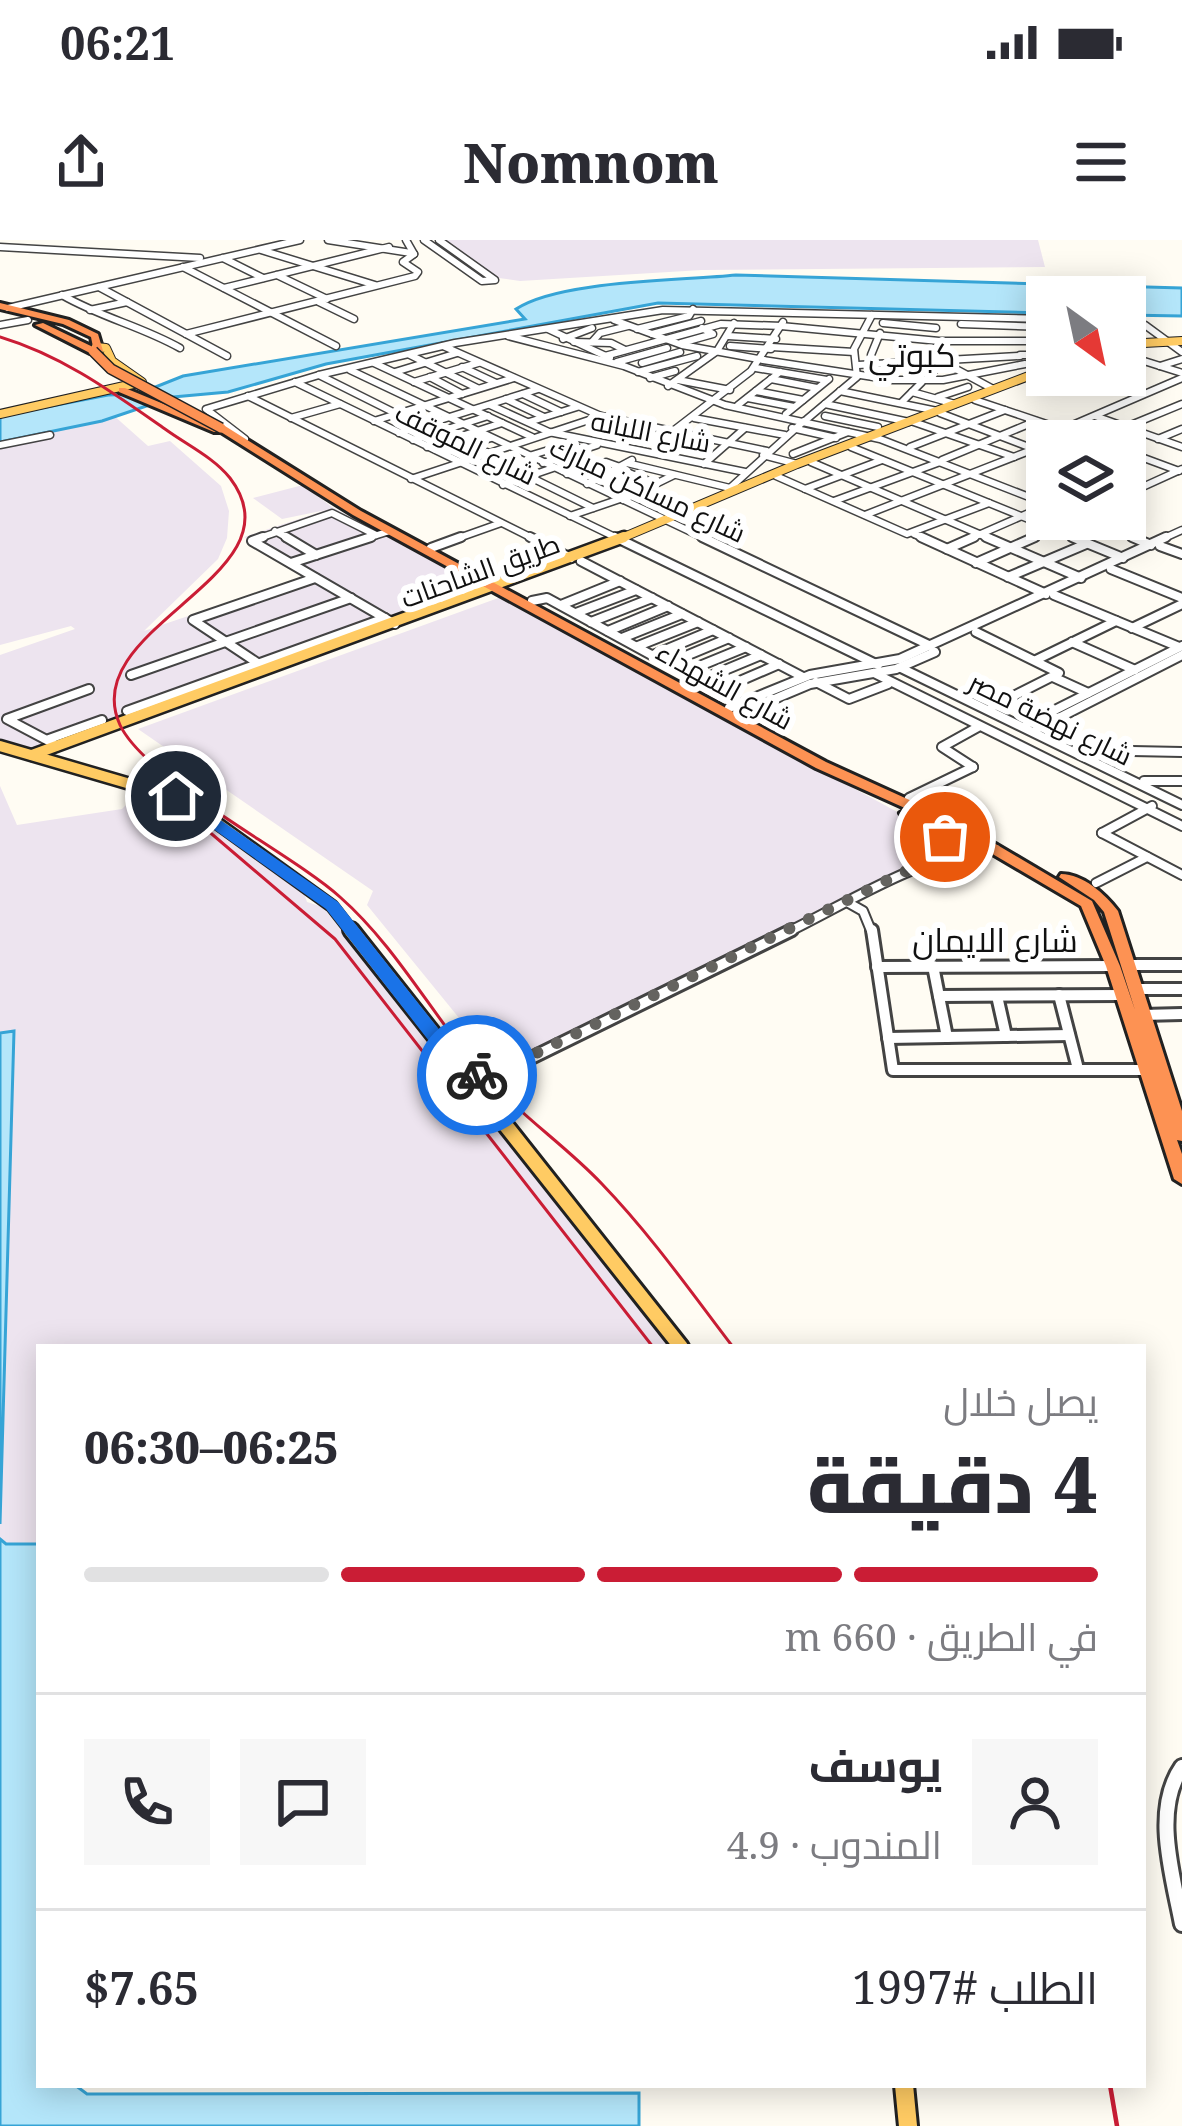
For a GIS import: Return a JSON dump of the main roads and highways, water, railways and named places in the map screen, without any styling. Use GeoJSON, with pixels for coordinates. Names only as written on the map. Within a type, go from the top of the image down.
{"type":"FeatureCollection","features":[{"type":"Feature","properties":{"kind":"highway"},"geometry":{"type":"LineString","coordinates":[[3,308],[96,350]]}},
{"type":"Feature","properties":{"kind":"highway"},"geometry":{"type":"LineString","coordinates":[[3,308],[66,322],[94,336],[96,350]]}},
{"type":"Feature","properties":{"kind":"highway","name":"شارع الشهداء"},"geometry":{"type":"LineString","coordinates":[[96,350],[111,369],[245,439],[358,509],[502,588],[583,627],[811,759],[904,798],[996,849],[1090,892],[1129,992],[1147,1068],[1181,1172]]}},
{"type":"Feature","properties":{"kind":"highway"},"geometry":{"type":"LineString","coordinates":[[128,390],[261,452]]}},
{"type":"Feature","properties":{"kind":"highway","name":"شارع الشهداء"},"geometry":{"type":"LineString","coordinates":[[223,428],[383,533],[583,627],[741,709],[840,768],[1069,885]]}},
{"type":"Feature","properties":{"kind":"highway"},"geometry":{"type":"LineString","coordinates":[[904,798],[901,810],[945,837],[951,852]]}},
{"type":"Feature","properties":{"kind":"highway","name":"شارع الشهداء"},"geometry":{"type":"LineString","coordinates":[[1129,992],[1143,1015],[1180,1122]]}},
{"type":"Feature","properties":{"kind":"main road"},"geometry":{"type":"LineString","coordinates":[[1146,338],[1164,339],[1181,348]]}},
{"type":"Feature","properties":{"kind":"main road"},"geometry":{"type":"LineString","coordinates":[[1146,339],[1164,339]]}},
{"type":"Feature","properties":{"kind":"main road"},"geometry":{"type":"LineString","coordinates":[[0,414],[128,390],[143,380],[112,361],[106,348],[96,350]]}},
{"type":"Feature","properties":{"kind":"main road"},"geometry":{"type":"LineString","coordinates":[[939,412],[1026,377]]}},
{"type":"Feature","properties":{"kind":"main road"},"geometry":{"type":"LineString","coordinates":[[939,412],[1026,378]]}},
{"type":"Feature","properties":{"kind":"main road","name":"طريق الشاحنات"},"geometry":{"type":"LineString","coordinates":[[36,756],[585,556],[810,461],[848,431],[876,433],[912,415],[939,412]]}},
{"type":"Feature","properties":{"kind":"main road","name":"طريق الشاحنات"},"geometry":{"type":"LineString","coordinates":[[669,522],[793,457],[810,461]]}},
{"type":"Feature","properties":{"kind":"main road","name":"طريق الشاحنات"},"geometry":{"type":"LineString","coordinates":[[381,632],[390,621],[502,588]]}},
{"type":"Feature","properties":{"kind":"main road","name":"طريق الشاحنات"},"geometry":{"type":"LineString","coordinates":[[36,756],[54,742],[253,678]]}},
{"type":"Feature","properties":{"kind":"main road"},"geometry":{"type":"LineString","coordinates":[[0,746],[185,800],[306,884],[343,918],[679,1344]]}},
{"type":"Feature","properties":{"kind":"main road"},"geometry":{"type":"LineString","coordinates":[[904,2088],[908,2126]]}},
{"type":"Feature","properties":{"kind":"water"},"geometry":{"type":"Polygon","coordinates":[[[736,275],[1026,283],[1026,312],[658,303],[326,364],[228,392],[173,397],[102,421],[0,442],[0,416],[108,395],[138,394],[183,376],[525,319],[516,309],[536,299],[622,283],[736,275]]]}},
{"type":"Feature","properties":{"kind":"water"},"geometry":{"type":"Polygon","coordinates":[[[1146,287],[1182,288],[1182,316],[1146,315],[1146,287]]]}},
{"type":"Feature","properties":{"kind":"water"},"geometry":{"type":"Polygon","coordinates":[[[14,1031],[0,1524],[0,1033],[14,1031]]]}},
{"type":"Feature","properties":{"kind":"water"},"geometry":{"type":"Polygon","coordinates":[[[0,1539],[6,1544],[36,1544],[36,2088],[79,2088],[87,2094],[639,2093],[639,2126],[0,2126],[0,1539]]]}},
{"type":"Feature","properties":{"kind":"railway"},"geometry":{"type":"LineString","coordinates":[[0,337],[86,376],[208,457],[230,478],[245,513],[238,544],[216,573],[129,658],[115,690],[120,725],[135,746],[188,792],[317,879],[361,918],[470,1058],[502,1094],[620,1203],[731,1344]]}},
{"type":"Feature","properties":{"kind":"railway"},"geometry":{"type":"LineString","coordinates":[[142,763],[186,812],[335,939],[651,1344]]}},
{"type":"Feature","properties":{"kind":"railway"},"geometry":{"type":"LineString","coordinates":[[1111,2088],[1117,2126]]}},
{"type":"Feature","properties":{"kind":"district","name":"كبوتي"},"geometry":{"type":"Point","coordinates":[912,354]}}]}
